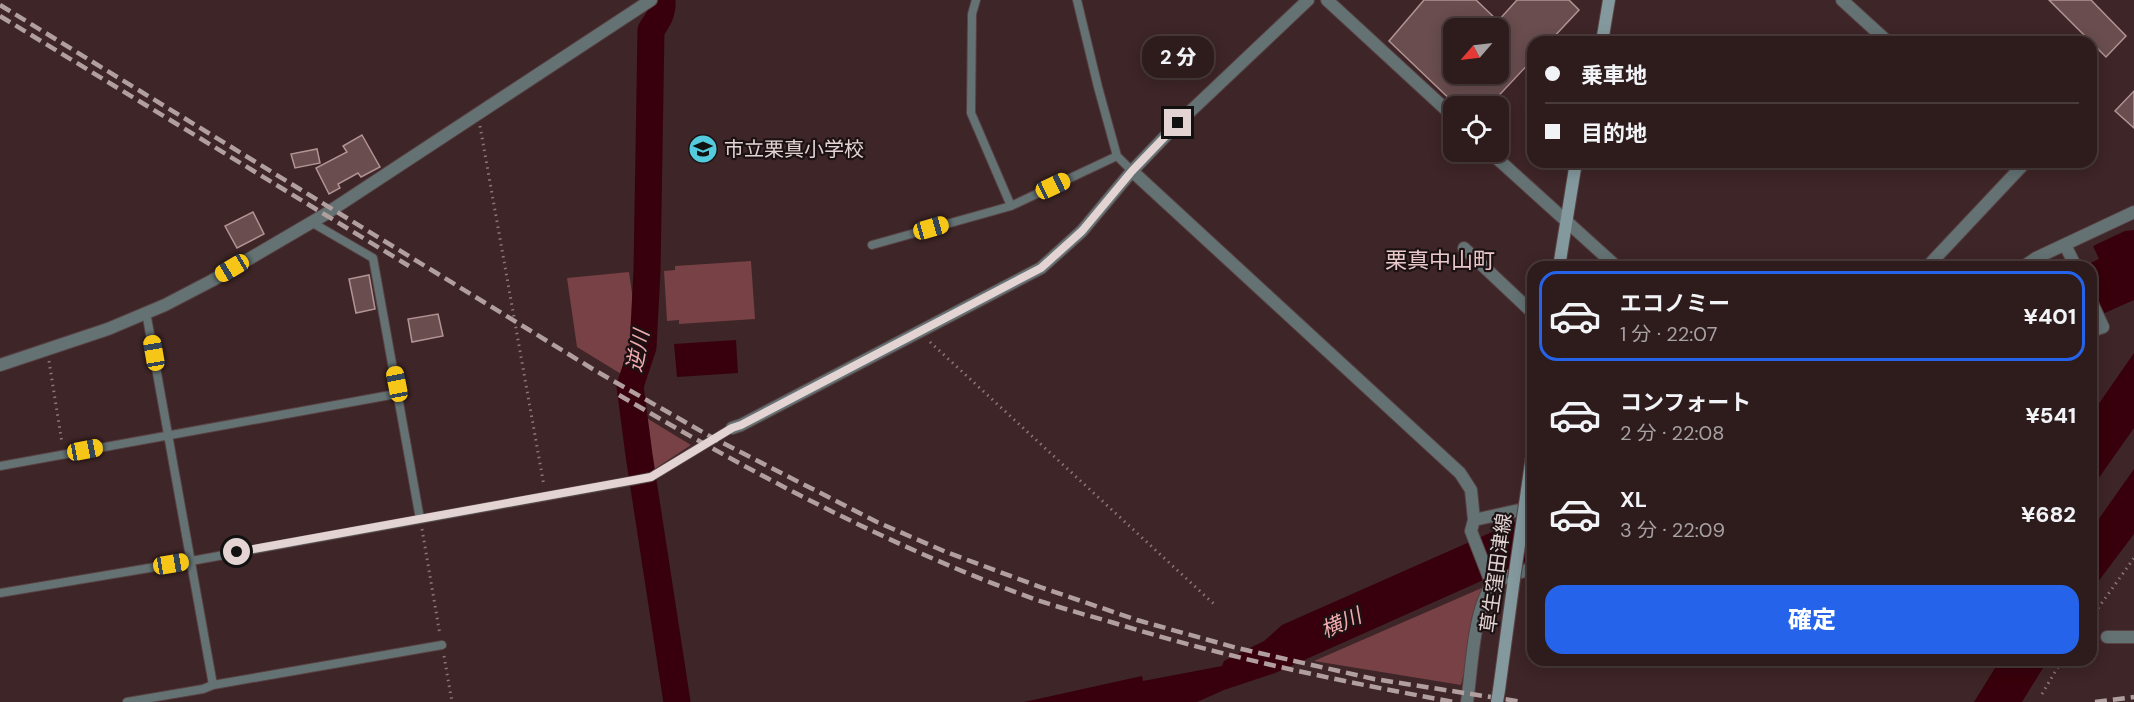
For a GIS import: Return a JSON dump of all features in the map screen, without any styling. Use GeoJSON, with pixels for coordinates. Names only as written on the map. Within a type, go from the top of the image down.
{"type":"FeatureCollection","features":[{"type":"Feature","properties":{"kind":"main road"},"geometry":{"type":"LineString","coordinates":[[1603,36],[1609,0]]}},
{"type":"Feature","properties":{"kind":"main road"},"geometry":{"type":"LineString","coordinates":[[1560,261],[1575,168]]}},
{"type":"Feature","properties":{"kind":"main road","name":"草生窪田津線"},"geometry":{"type":"LineString","coordinates":[[1498,696],[1514,579],[1527,516]]}},
{"type":"Feature","properties":{"kind":"street"},"geometry":{"type":"LineString","coordinates":[[0,366],[108,329],[165,305],[213,280],[311,222],[651,0]]}},
{"type":"Feature","properties":{"kind":"street"},"geometry":{"type":"LineString","coordinates":[[732,428],[1041,268],[1082,231],[1132,171],[1178,123],[1308,0]]}},
{"type":"Feature","properties":{"kind":"street"},"geometry":{"type":"LineString","coordinates":[[1328,0],[1443,107]]}},
{"type":"Feature","properties":{"kind":"street"},"geometry":{"type":"LineString","coordinates":[[1842,0],[1881,36]]}},
{"type":"Feature","properties":{"kind":"street"},"geometry":{"type":"LineString","coordinates":[[1501,162],[1610,261]]}},
{"type":"Feature","properties":{"kind":"street"},"geometry":{"type":"LineString","coordinates":[[1933,261],[2020,168]]}},
{"type":"Feature","properties":{"kind":"street"},"geometry":{"type":"LineString","coordinates":[[1132,171],[1460,473],[1471,490],[1472,525],[1492,582]]}},
{"type":"Feature","properties":{"kind":"street"},"geometry":{"type":"LineString","coordinates":[[2032,261],[2134,212]]}},
{"type":"Feature","properties":{"kind":"street"},"geometry":{"type":"LineString","coordinates":[[2065,244],[2073,261]]}},
{"type":"Feature","properties":{"kind":"street"},"geometry":{"type":"LineString","coordinates":[[1464,248],[1527,307]]}},
{"type":"Feature","properties":{"kind":"street"},"geometry":{"type":"LineString","coordinates":[[1472,525],[1527,507]]}},
{"type":"Feature","properties":{"kind":"street"},"geometry":{"type":"LineString","coordinates":[[1467,702],[1479,615],[1485,594],[1492,582],[1527,570]]}},
{"type":"Feature","properties":{"kind":"street"},"geometry":{"type":"LineString","coordinates":[[2107,637],[2134,637]]}},
{"type":"Feature","properties":{"kind":"lane"},"geometry":{"type":"LineString","coordinates":[[976,0],[972,15],[971,113],[1011,206]]}},
{"type":"Feature","properties":{"kind":"lane"},"geometry":{"type":"LineString","coordinates":[[1077,0],[1117,156],[1132,171]]}},
{"type":"Feature","properties":{"kind":"lane"},"geometry":{"type":"LineString","coordinates":[[872,245],[1011,206],[1117,156]]}},
{"type":"Feature","properties":{"kind":"lane"},"geometry":{"type":"LineString","coordinates":[[311,222],[373,258],[420,519]]}},
{"type":"Feature","properties":{"kind":"lane"},"geometry":{"type":"LineString","coordinates":[[146,312],[213,685]]}},
{"type":"Feature","properties":{"kind":"lane"},"geometry":{"type":"LineString","coordinates":[[0,466],[396,394]]}},
{"type":"Feature","properties":{"kind":"lane"},"geometry":{"type":"LineString","coordinates":[[0,593],[191,561],[651,477],[732,428]]}},
{"type":"Feature","properties":{"kind":"lane"},"geometry":{"type":"LineString","coordinates":[[127,702],[442,645]]}},
{"type":"Feature","properties":{"kind":"path"},"geometry":{"type":"LineString","coordinates":[[478,113],[546,496]]}},
{"type":"Feature","properties":{"kind":"path"},"geometry":{"type":"LineString","coordinates":[[919,332],[1215,605]]}},
{"type":"Feature","properties":{"kind":"path"},"geometry":{"type":"LineString","coordinates":[[48,351],[64,454]]}},
{"type":"Feature","properties":{"kind":"path"},"geometry":{"type":"LineString","coordinates":[[420,519],[453,702]]}},
{"type":"Feature","properties":{"kind":"path"},"geometry":{"type":"LineString","coordinates":[[2097,610],[2134,558]]}},
{"type":"Feature","properties":{"kind":"path"},"geometry":{"type":"LineString","coordinates":[[2042,694],[2058,666]]}},
{"type":"Feature","properties":{"kind":"shaded area"},"geometry":{"type":"Polygon","coordinates":[[[751,261],[755,319],[679,324],[679,320],[667,321],[664,271],[675,270],[675,266],[751,261]]]}},
{"type":"Feature","properties":{"kind":"shaded area"},"geometry":{"type":"Polygon","coordinates":[[[629,272],[639,342],[632,367],[626,377],[577,347],[567,278],[629,272]]]}},
{"type":"Feature","properties":{"kind":"shaded area"},"geometry":{"type":"Polygon","coordinates":[[[640,414],[691,445],[650,472],[640,414]]]}},
{"type":"Feature","properties":{"kind":"shaded area"},"geometry":{"type":"Polygon","coordinates":[[[1484,587],[1461,685],[1314,661],[1484,587]]]}},
{"type":"Feature","properties":{"kind":"water"},"geometry":{"type":"Polygon","coordinates":[[[2134,230],[2134,300],[2097,316],[2097,261],[2094,261],[2099,259],[2093,246],[2125,231],[2134,230]]]}},
{"type":"Feature","properties":{"kind":"water"},"geometry":{"type":"Polygon","coordinates":[[[736,340],[738,373],[677,377],[674,344],[736,340]]]}},
{"type":"Feature","properties":{"kind":"water"},"geometry":{"type":"Polygon","coordinates":[[[2134,353],[2134,428],[2097,480],[2097,406],[2134,353]]]}},
{"type":"Feature","properties":{"kind":"water"},"geometry":{"type":"Polygon","coordinates":[[[2134,469],[2134,534],[2097,583],[2097,521],[2134,469]]]}},
{"type":"Feature","properties":{"kind":"water","name":"横川"},"geometry":{"type":"Polygon","coordinates":[[[1527,517],[1527,561],[1275,673],[1224,690],[1197,702],[1024,702],[1142,676],[1143,681],[1222,666],[1224,661],[1264,641],[1282,625],[1527,517]]]}},
{"type":"Feature","properties":{"kind":"water"},"geometry":{"type":"Polygon","coordinates":[[[1996,666],[2044,666],[2022,702],[1974,702],[1996,666]]]}},
{"type":"Feature","properties":{"kind":"building"},"geometry":{"type":"Polygon","coordinates":[[[1424,0],[1476,0],[1495,18],[1443,18],[1443,84],[1509,84],[1509,18],[1501,18],[1517,0],[1569,0],[1579,10],[1555,36],[1527,36],[1527,65],[1498,96],[1447,96],[1389,41],[1424,0]]]}},
{"type":"Feature","properties":{"kind":"building"},"geometry":{"type":"Polygon","coordinates":[[[2049,0],[2091,0],[2126,36],[2106,57],[2097,48],[2097,36],[2085,36],[2049,0]]]}},
{"type":"Feature","properties":{"kind":"building"},"geometry":{"type":"Polygon","coordinates":[[[2134,91],[2134,128],[2115,111],[2134,91]]]}},
{"type":"Feature","properties":{"kind":"building"},"geometry":{"type":"Polygon","coordinates":[[[362,135],[380,167],[361,177],[358,173],[338,184],[340,188],[329,194],[316,168],[347,152],[343,146],[362,135]]]}},
{"type":"Feature","properties":{"kind":"building"},"geometry":{"type":"Polygon","coordinates":[[[317,149],[320,163],[295,168],[291,154],[317,149]]]}},
{"type":"Feature","properties":{"kind":"building"},"geometry":{"type":"Polygon","coordinates":[[[253,212],[264,234],[237,248],[225,226],[253,212]]]}},
{"type":"Feature","properties":{"kind":"building"},"geometry":{"type":"Polygon","coordinates":[[[369,275],[375,309],[356,313],[349,279],[369,275]]]}},
{"type":"Feature","properties":{"kind":"building"},"geometry":{"type":"Polygon","coordinates":[[[438,314],[443,336],[412,342],[408,319],[438,314]]]}},
{"type":"Feature","properties":{"kind":"waterway","name":"逆川"},"geometry":{"type":"LineString","coordinates":[[662,0],[661,13],[651,30],[647,271],[643,347],[630,386],[677,702]]}},
{"type":"Feature","properties":{"kind":"railway"},"geometry":{"type":"LineString","coordinates":[[0,5],[596,371],[713,438],[877,522],[946,552],[1043,588],[1137,620],[1237,648],[1374,679],[1523,702]]}},
{"type":"Feature","properties":{"kind":"railway"},"geometry":{"type":"LineString","coordinates":[[0,16],[409,266]]}},
{"type":"Feature","properties":{"kind":"railway"},"geometry":{"type":"LineString","coordinates":[[619,395],[720,453],[876,533],[1037,600],[1153,635],[1239,657],[1324,677],[1454,702]]}},
{"type":"Feature","properties":{"kind":"railway"},"geometry":{"type":"LineString","coordinates":[[2095,702],[2134,697]]}},
{"type":"Feature","properties":{"kind":"place","name":"市立栗真小学校"},"geometry":{"type":"Point","coordinates":[703,149]}},
{"type":"Feature","properties":{"kind":"district","name":"栗真中山町"},"geometry":{"type":"Point","coordinates":[1440,260]}},
{"type":"Feature","properties":{"kind":"route"},"geometry":{"type":"LineString","coordinates":[[237,552],[651,477],[713,438],[1041,268],[1082,231],[1132,171],[1178,123]]}}]}
